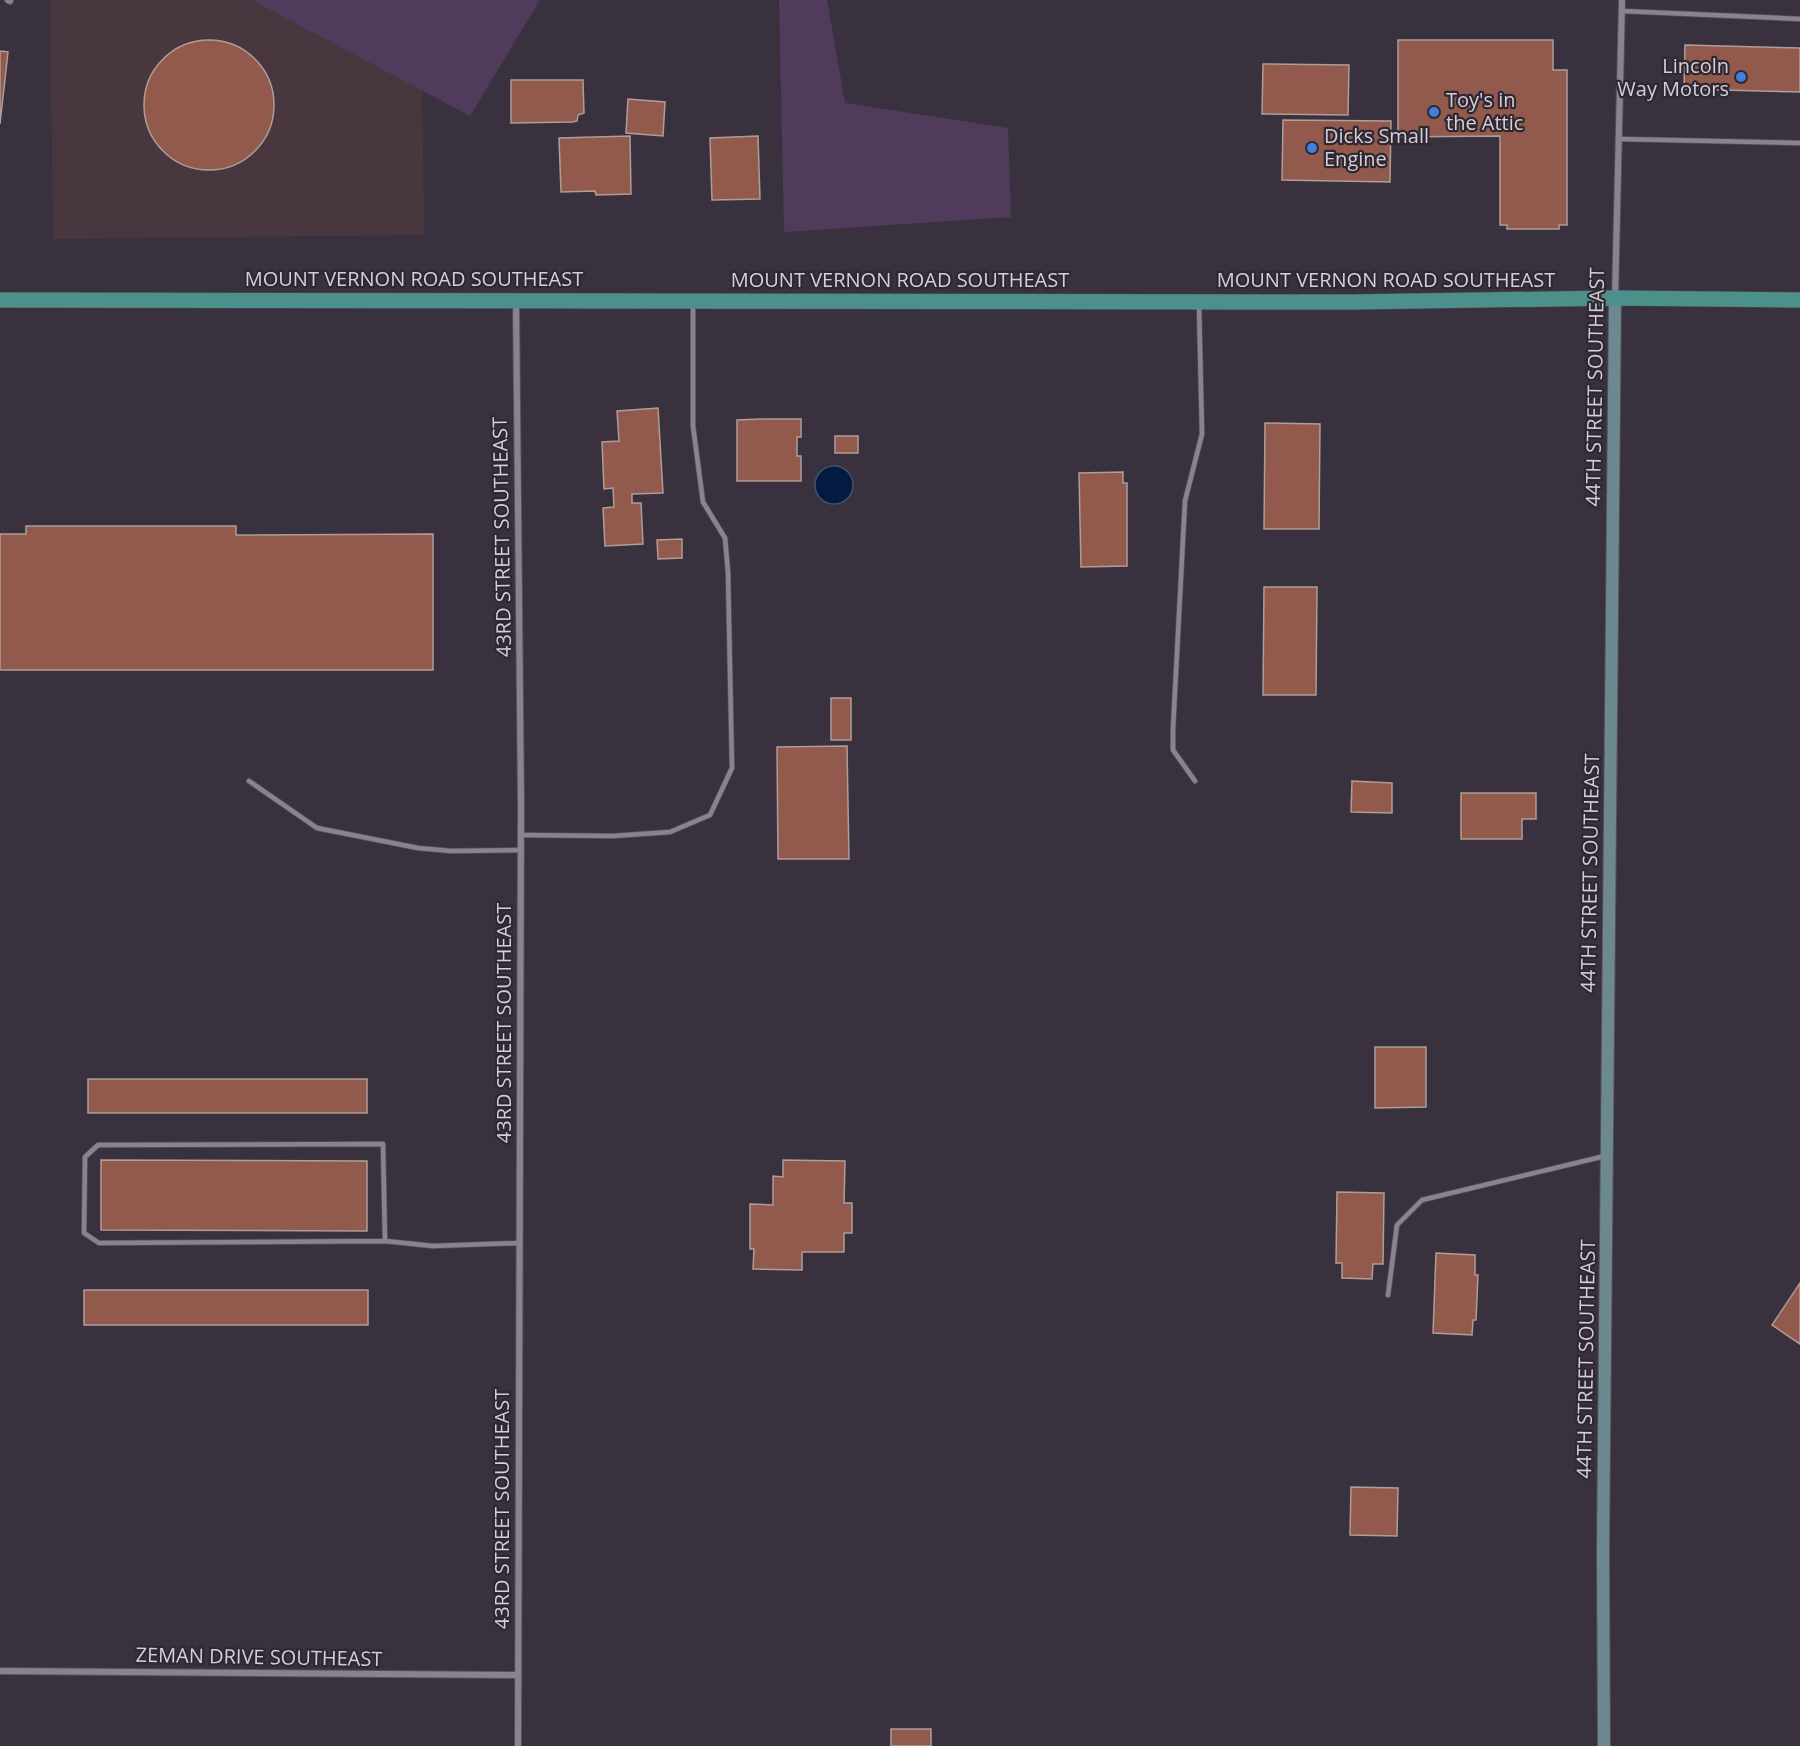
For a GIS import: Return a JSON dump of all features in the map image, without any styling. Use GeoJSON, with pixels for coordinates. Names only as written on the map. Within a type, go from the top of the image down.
{"type":"FeatureCollection","features":[{"type":"Feature","properties":{"kind":"main road","name":"MOUNT VERNON ROAD SOUTHEAST"},"geometry":{"type":"LineString","coordinates":[[0,300],[1199,302],[1615,298],[1800,300]]}},
{"type":"Feature","properties":{"kind":"street","name":"44TH STREET SOUTHEAST"},"geometry":{"type":"LineString","coordinates":[[1604,1746],[1603,1538],[1615,298],[1622,0]]}},
{"type":"Feature","properties":{"kind":"street","name":"43RD STREET SOUTHEAST"},"geometry":{"type":"LineString","coordinates":[[516,300],[521,835],[518,1746]]}},
{"type":"Feature","properties":{"kind":"street","name":"ZEMAN DRIVE SOUTHEAST"},"geometry":{"type":"LineString","coordinates":[[0,1671],[518,1676]]}},
{"type":"Feature","properties":{"kind":"lane"},"geometry":{"type":"LineString","coordinates":[[1622,11],[1800,19]]}},
{"type":"Feature","properties":{"kind":"lane"},"geometry":{"type":"LineString","coordinates":[[1619,139],[1800,143]]}},
{"type":"Feature","properties":{"kind":"lane"},"geometry":{"type":"LineString","coordinates":[[521,835],[613,836],[670,832],[710,815],[732,768],[725,538],[703,502],[701,491],[693,426],[693,301]]}},
{"type":"Feature","properties":{"kind":"lane"},"geometry":{"type":"LineString","coordinates":[[1195,781],[1173,750],[1173,729],[1185,501],[1202,434],[1199,302]]}},
{"type":"Feature","properties":{"kind":"lane"},"geometry":{"type":"LineString","coordinates":[[249,781],[318,828],[418,849],[521,850]]}},
{"type":"Feature","properties":{"kind":"lane"},"geometry":{"type":"LineString","coordinates":[[385,1241],[383,1144],[98,1145],[85,1157],[84,1233],[99,1243],[385,1241],[432,1246],[520,1243]]}},
{"type":"Feature","properties":{"kind":"lane"},"geometry":{"type":"LineString","coordinates":[[1388,1295],[1396,1225],[1422,1200],[1607,1155]]}},
{"type":"Feature","properties":{"kind":"shaded area"},"geometry":{"type":"Polygon","coordinates":[[[50,0],[421,0],[424,235],[53,239],[50,0]]]}},
{"type":"Feature","properties":{"kind":"shaded area"},"geometry":{"type":"Polygon","coordinates":[[[252,0],[540,0],[470,116],[252,0]]]}},
{"type":"Feature","properties":{"kind":"shaded area"},"geometry":{"type":"Polygon","coordinates":[[[779,0],[827,0],[845,103],[1008,128],[1011,217],[784,232],[779,0]]]}},
{"type":"Feature","properties":{"kind":"water"},"geometry":{"type":"Polygon","coordinates":[[[834,466],[848,471],[853,485],[848,499],[834,504],[820,499],[815,485],[820,471],[834,466]]]}},
{"type":"Feature","properties":{"kind":"building"},"geometry":{"type":"Polygon","coordinates":[[[209,40],[234,45],[255,59],[269,80],[274,105],[269,130],[255,151],[234,165],[209,170],[184,165],[163,151],[149,130],[144,105],[149,80],[163,59],[184,45],[209,40]]]}},
{"type":"Feature","properties":{"kind":"building"},"geometry":{"type":"Polygon","coordinates":[[[1398,40],[1553,40],[1553,70],[1567,70],[1567,225],[1559,225],[1559,229],[1507,229],[1507,225],[1500,225],[1500,136],[1398,137],[1398,40]]]}},
{"type":"Feature","properties":{"kind":"building"},"geometry":{"type":"Polygon","coordinates":[[[1685,45],[1800,48],[1800,92],[1684,89],[1685,45]]]}},
{"type":"Feature","properties":{"kind":"building"},"geometry":{"type":"Polygon","coordinates":[[[0,51],[8,52],[0,124],[0,51]]]}},
{"type":"Feature","properties":{"kind":"building"},"geometry":{"type":"Polygon","coordinates":[[[1263,64],[1349,65],[1348,115],[1262,114],[1263,64]]]}},
{"type":"Feature","properties":{"kind":"building"},"geometry":{"type":"Polygon","coordinates":[[[511,80],[583,80],[584,113],[578,115],[577,121],[573,122],[511,123],[511,80]]]}},
{"type":"Feature","properties":{"kind":"building"},"geometry":{"type":"Polygon","coordinates":[[[628,99],[665,102],[663,136],[626,133],[628,99]]]}},
{"type":"Feature","properties":{"kind":"building"},"geometry":{"type":"Polygon","coordinates":[[[1283,120],[1391,121],[1390,182],[1282,180],[1283,120]]]}},
{"type":"Feature","properties":{"kind":"building"},"geometry":{"type":"Polygon","coordinates":[[[630,136],[631,194],[596,195],[595,191],[561,192],[559,138],[630,136]]]}},
{"type":"Feature","properties":{"kind":"building"},"geometry":{"type":"Polygon","coordinates":[[[758,136],[760,199],[712,200],[710,138],[758,136]]]}},
{"type":"Feature","properties":{"kind":"building"},"geometry":{"type":"Polygon","coordinates":[[[658,408],[663,493],[632,494],[632,503],[641,503],[643,544],[605,546],[603,508],[614,507],[613,488],[604,489],[602,442],[619,441],[617,411],[658,408]]]}},
{"type":"Feature","properties":{"kind":"building"},"geometry":{"type":"Polygon","coordinates":[[[801,419],[801,437],[797,437],[797,456],[801,456],[801,481],[737,481],[737,420],[801,419]]]}},
{"type":"Feature","properties":{"kind":"building"},"geometry":{"type":"Polygon","coordinates":[[[1265,423],[1320,424],[1319,529],[1264,529],[1265,423]]]}},
{"type":"Feature","properties":{"kind":"building"},"geometry":{"type":"Polygon","coordinates":[[[835,436],[858,436],[858,453],[835,453],[835,436]]]}},
{"type":"Feature","properties":{"kind":"building"},"geometry":{"type":"Polygon","coordinates":[[[1123,472],[1123,483],[1127,483],[1127,566],[1081,567],[1079,473],[1123,472]]]}},
{"type":"Feature","properties":{"kind":"building"},"geometry":{"type":"Polygon","coordinates":[[[26,526],[236,526],[236,535],[433,534],[433,670],[0,670],[0,534],[26,534],[26,526]]]}},
{"type":"Feature","properties":{"kind":"building"},"geometry":{"type":"Polygon","coordinates":[[[682,539],[682,558],[658,559],[657,540],[682,539]]]}},
{"type":"Feature","properties":{"kind":"building"},"geometry":{"type":"Polygon","coordinates":[[[1264,587],[1317,587],[1316,695],[1263,695],[1264,587]]]}},
{"type":"Feature","properties":{"kind":"building"},"geometry":{"type":"Polygon","coordinates":[[[831,698],[851,698],[851,740],[831,740],[831,698]]]}},
{"type":"Feature","properties":{"kind":"building"},"geometry":{"type":"Polygon","coordinates":[[[847,746],[849,859],[778,859],[777,747],[847,746]]]}},
{"type":"Feature","properties":{"kind":"building"},"geometry":{"type":"Polygon","coordinates":[[[1352,781],[1392,783],[1392,813],[1351,812],[1352,781]]]}},
{"type":"Feature","properties":{"kind":"building"},"geometry":{"type":"Polygon","coordinates":[[[1461,793],[1536,793],[1536,819],[1522,819],[1522,839],[1461,839],[1461,793]]]}},
{"type":"Feature","properties":{"kind":"building"},"geometry":{"type":"Polygon","coordinates":[[[1375,1047],[1426,1047],[1426,1107],[1375,1108],[1375,1047]]]}},
{"type":"Feature","properties":{"kind":"building"},"geometry":{"type":"Polygon","coordinates":[[[88,1079],[367,1079],[367,1113],[88,1113],[88,1079]]]}},
{"type":"Feature","properties":{"kind":"building"},"geometry":{"type":"Polygon","coordinates":[[[101,1160],[367,1161],[367,1231],[101,1230],[101,1160]]]}},
{"type":"Feature","properties":{"kind":"building"},"geometry":{"type":"Polygon","coordinates":[[[783,1160],[845,1161],[844,1203],[852,1203],[852,1233],[844,1233],[844,1252],[802,1252],[802,1270],[753,1269],[754,1249],[750,1249],[750,1204],[773,1205],[773,1176],[783,1177],[783,1160]]]}},
{"type":"Feature","properties":{"kind":"building"},"geometry":{"type":"Polygon","coordinates":[[[1337,1192],[1384,1193],[1383,1264],[1373,1264],[1372,1279],[1342,1278],[1342,1263],[1336,1263],[1337,1192]]]}},
{"type":"Feature","properties":{"kind":"building"},"geometry":{"type":"Polygon","coordinates":[[[1436,1253],[1475,1255],[1475,1275],[1478,1275],[1476,1320],[1473,1320],[1472,1335],[1433,1333],[1436,1253]]]}},
{"type":"Feature","properties":{"kind":"building"},"geometry":{"type":"Polygon","coordinates":[[[1800,1283],[1800,1344],[1772,1325],[1800,1283]]]}},
{"type":"Feature","properties":{"kind":"building"},"geometry":{"type":"Polygon","coordinates":[[[84,1290],[368,1290],[368,1325],[84,1325],[84,1290]]]}},
{"type":"Feature","properties":{"kind":"building"},"geometry":{"type":"Polygon","coordinates":[[[1351,1487],[1398,1488],[1397,1536],[1350,1535],[1351,1487]]]}},
{"type":"Feature","properties":{"kind":"building"},"geometry":{"type":"Polygon","coordinates":[[[891,1729],[931,1729],[931,1746],[891,1746],[891,1729]]]}},
{"type":"Feature","properties":{"kind":"place","name":"Lincoln Way Motors"},"geometry":{"type":"Point","coordinates":[1741,77]}},
{"type":"Feature","properties":{"kind":"place","name":"Toy's in the Attic"},"geometry":{"type":"Point","coordinates":[1434,112]}},
{"type":"Feature","properties":{"kind":"place","name":"Dicks Small Engine"},"geometry":{"type":"Point","coordinates":[1312,148]}}]}
